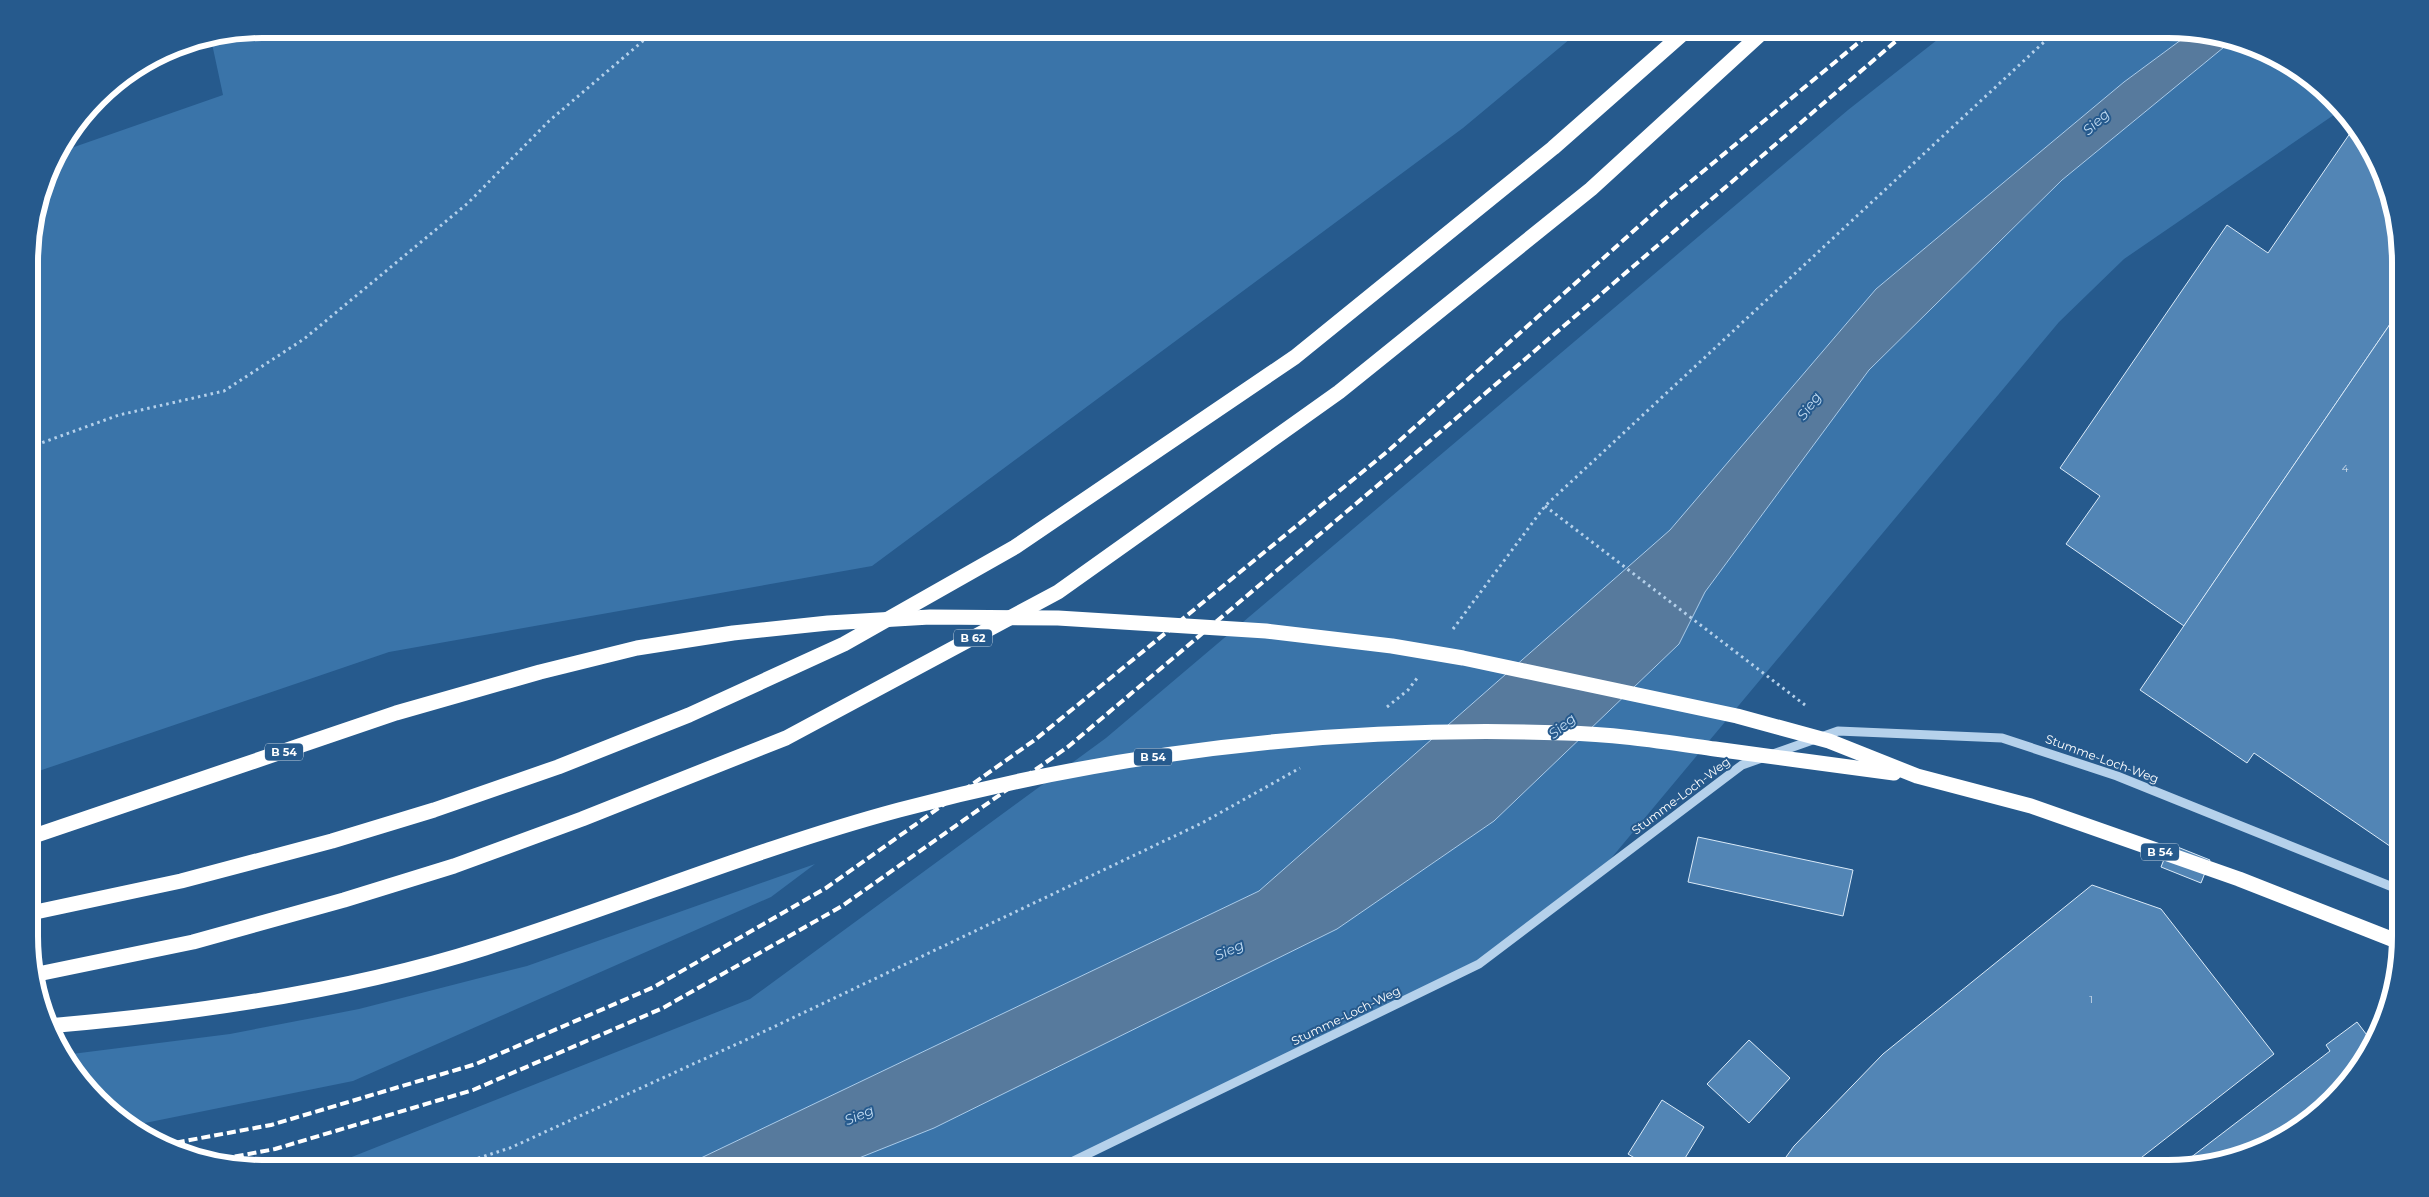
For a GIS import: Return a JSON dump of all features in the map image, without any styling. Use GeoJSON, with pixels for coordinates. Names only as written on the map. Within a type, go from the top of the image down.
{"type":"FeatureCollection","features":[{"type":"Feature","properties":{"kind":"highway"},"geometry":{"type":"LineString","coordinates":[[38,911],[190,878],[332,841],[434,810],[558,767],[689,715],[844,644],[1015,547],[1295,357],[1554,148],[1678,38]]}},
{"type":"Feature","properties":{"kind":"highway","name":"B 62"},"geometry":{"type":"LineString","coordinates":[[41,973],[193,942],[344,900],[454,866],[582,819],[786,738],[1058,592],[1340,392],[1591,189],[1756,38]]}},
{"type":"Feature","properties":{"kind":"highway","name":"B 54"},"geometry":{"type":"LineString","coordinates":[[38,834],[396,713],[540,672],[637,648],[723,634],[847,622],[930,617],[1058,618],[1256,630],[1392,646],[1463,658],[1737,716],[1829,742],[1917,776],[2031,806],[2239,879],[2392,939]]}},
{"type":"Feature","properties":{"kind":"highway","name":"B 54"},"geometry":{"type":"LineString","coordinates":[[57,1025],[107,1021],[229,1004],[312,990],[416,967],[484,949],[718,867],[897,810],[995,786],[1094,766],[1210,749],[1326,736],[1436,731],[1568,733],[1642,739],[1917,776]]}},
{"type":"Feature","properties":{"kind":"street","name":"Stumme-Loch-Weg"},"geometry":{"type":"LineString","coordinates":[[1075,1160],[1480,964],[1742,765],[1838,731],[2002,738],[2117,776],[2392,887]]}},
{"type":"Feature","properties":{"kind":"path"},"geometry":{"type":"LineString","coordinates":[[38,444],[120,415],[224,392],[304,339],[468,203],[549,121],[646,38]]}},
{"type":"Feature","properties":{"kind":"path"},"geometry":{"type":"LineString","coordinates":[[1450,634],[1545,506],[2048,38]]}},
{"type":"Feature","properties":{"kind":"path"},"geometry":{"type":"LineString","coordinates":[[1545,506],[1776,684]]}},
{"type":"Feature","properties":{"kind":"path"},"geometry":{"type":"LineString","coordinates":[[1379,713],[1408,690],[1420,674]]}},
{"type":"Feature","properties":{"kind":"path"},"geometry":{"type":"LineString","coordinates":[[472,1160],[510,1148],[763,1032],[1202,823],[1302,767]]}},
{"type":"Feature","properties":{"kind":"shaded area"},"geometry":{"type":"Polygon","coordinates":[[[247,38],[1571,38],[1463,128],[872,566],[389,652],[38,771],[38,247],[45,204],[49,190],[69,149],[223,95],[212,43],[247,38]]]}},
{"type":"Feature","properties":{"kind":"shaded area"},"geometry":{"type":"Polygon","coordinates":[[[1940,38],[2183,38],[2124,82],[1876,289],[1670,530],[1259,891],[697,1160],[344,1160],[750,999],[1106,738],[1848,110],[1940,38]]]}},
{"type":"Feature","properties":{"kind":"shaded area"},"geometry":{"type":"Polygon","coordinates":[[[2226,45],[2253,55],[2292,75],[2315,93],[2336,114],[2124,259],[2059,322],[1598,874],[1479,964],[1075,1160],[854,1160],[934,1128],[1337,929],[1494,821],[1679,644],[1705,592],[1869,370],[2062,180],[2226,45]]]}},
{"type":"Feature","properties":{"kind":"shaded area"},"geometry":{"type":"Polygon","coordinates":[[[815,864],[771,897],[353,1081],[141,1124],[103,1094],[72,1054],[230,1034],[359,1009],[527,966],[815,864]]]}},
{"type":"Feature","properties":{"kind":"water","name":"Sieg"},"geometry":{"type":"Polygon","coordinates":[[[2183,38],[2226,45],[2062,180],[1869,370],[1705,592],[1679,644],[1494,821],[1337,929],[934,1128],[854,1160],[697,1160],[1259,891],[1670,530],[1876,289],[2124,82],[2183,38]]]}},
{"type":"Feature","properties":{"kind":"building"},"geometry":{"type":"Polygon","coordinates":[[[2351,132],[2368,163],[2384,204],[2391,247],[2392,321],[2184,626],[2066,544],[2100,496],[2060,468],[2227,225],[2268,253],[2351,132]]]}},
{"type":"Feature","properties":{"kind":"building"},"geometry":{"type":"Polygon","coordinates":[[[2392,321],[2392,848],[2254,753],[2247,763],[2140,690],[2392,321]]]}},
{"type":"Feature","properties":{"kind":"building"},"geometry":{"type":"Polygon","coordinates":[[[1698,837],[1853,870],[1843,916],[1688,882],[1698,837]]]}},
{"type":"Feature","properties":{"kind":"building"},"geometry":{"type":"Polygon","coordinates":[[[2170,844],[2210,860],[2201,883],[2161,867],[2170,844]]]}},
{"type":"Feature","properties":{"kind":"building"},"geometry":{"type":"Polygon","coordinates":[[[2092,885],[2161,909],[2274,1054],[2138,1160],[1784,1160],[1794,1146],[1883,1054],[2092,885]]]}},
{"type":"Feature","properties":{"kind":"building"},"geometry":{"type":"Polygon","coordinates":[[[2357,1022],[2367,1035],[2354,1060],[2336,1083],[2315,1104],[2292,1122],[2239,1148],[2189,1158],[2330,1051],[2326,1045],[2357,1022]]]}},
{"type":"Feature","properties":{"kind":"building"},"geometry":{"type":"Polygon","coordinates":[[[1749,1040],[1790,1078],[1749,1123],[1707,1084],[1749,1040]]]}},
{"type":"Feature","properties":{"kind":"building"},"geometry":{"type":"Polygon","coordinates":[[[1662,1100],[1704,1127],[1684,1160],[1638,1160],[1628,1154],[1662,1100]]]}},
{"type":"Feature","properties":{"kind":"railway"},"geometry":{"type":"LineString","coordinates":[[177,1142],[271,1125],[476,1064],[654,987],[826,888],[1036,739],[1388,451],[1666,202],[1864,38]]}},
{"type":"Feature","properties":{"kind":"railway"},"geometry":{"type":"LineString","coordinates":[[230,1157],[275,1149],[473,1090],[663,1008],[842,906],[1069,746],[1397,469],[1900,38]]}}]}
